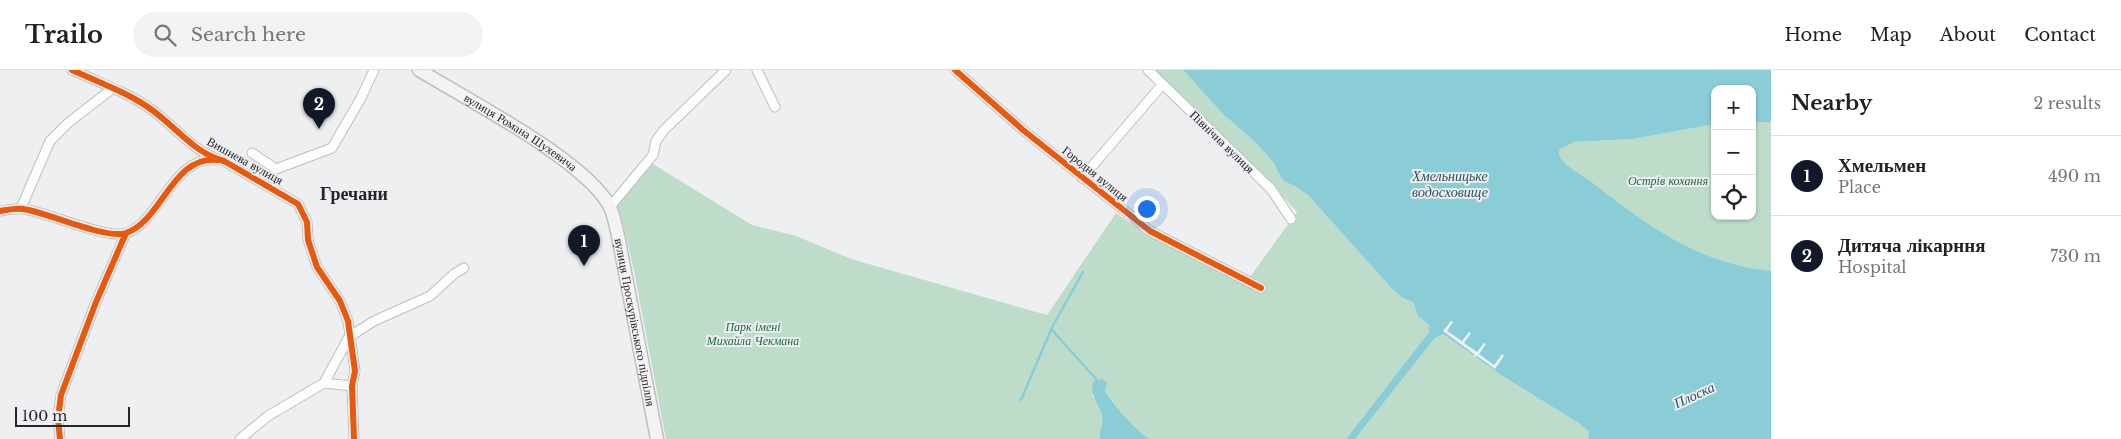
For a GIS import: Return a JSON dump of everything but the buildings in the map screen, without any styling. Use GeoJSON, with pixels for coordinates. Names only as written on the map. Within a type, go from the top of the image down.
{"type":"FeatureCollection","features":[{"type":"Feature","properties":{"kind":"main road","name":"вулиця Романа Шухевича"},"geometry":{"type":"LineString","coordinates":[[419,70],[554,153],[591,183],[610,207]]}},
{"type":"Feature","properties":{"kind":"main road","name":"вулиця Проскурівського підпілля"},"geometry":{"type":"LineString","coordinates":[[610,207],[618,236],[657,439]]}},
{"type":"Feature","properties":{"kind":"street","name":"Вишнева вулиця"},"geometry":{"type":"LineString","coordinates":[[72,70],[152,110],[186,140],[211,157],[224,161],[298,204],[307,222],[308,240],[317,267],[340,301],[348,321],[355,371],[352,386],[354,439]]}},
{"type":"Feature","properties":{"kind":"street"},"geometry":{"type":"LineString","coordinates":[[252,153],[276,169],[332,148],[361,98],[374,70]]}},
{"type":"Feature","properties":{"kind":"street"},"geometry":{"type":"LineString","coordinates":[[610,207],[653,156],[656,141],[664,130],[726,70]]}},
{"type":"Feature","properties":{"kind":"street"},"geometry":{"type":"LineString","coordinates":[[757,70],[775,107]]}},
{"type":"Feature","properties":{"kind":"street","name":"Городня вулиця"},"geometry":{"type":"LineString","coordinates":[[955,70],[1082,178],[1150,231],[1261,288]]}},
{"type":"Feature","properties":{"kind":"street","name":"Північна вулиця"},"geometry":{"type":"LineString","coordinates":[[1148,70],[1271,189],[1291,219]]}},
{"type":"Feature","properties":{"kind":"street"},"geometry":{"type":"LineString","coordinates":[[1082,178],[1162,85]]}},
{"type":"Feature","properties":{"kind":"street"},"geometry":{"type":"LineString","coordinates":[[21,208],[50,141],[112,89]]}},
{"type":"Feature","properties":{"kind":"street"},"geometry":{"type":"LineString","coordinates":[[0,211],[21,208],[86,227],[117,234],[126,233],[137,227],[158,205],[177,179],[197,162],[210,159],[224,161]]}},
{"type":"Feature","properties":{"kind":"street"},"geometry":{"type":"LineString","coordinates":[[60,439],[58,418],[61,395],[96,302],[126,233]]}},
{"type":"Feature","properties":{"kind":"street"},"geometry":{"type":"LineString","coordinates":[[240,439],[275,412],[324,382],[349,337],[374,321],[430,296],[454,274],[464,268]]}},
{"type":"Feature","properties":{"kind":"street"},"geometry":{"type":"LineString","coordinates":[[324,382],[352,386]]}},
{"type":"Feature","properties":{"kind":"green space","name":"Парк імені Михайла Чекмана"},"geometry":{"type":"Polygon","coordinates":[[[1153,70],[1183,70],[1223,114],[1255,142],[1273,162],[1283,181],[1295,186],[1309,196],[1392,289],[1401,297],[1414,303],[1417,315],[1429,325],[1429,332],[1346,439],[1150,439],[1132,424],[1114,403],[1105,390],[1107,383],[1092,395],[1099,405],[1102,416],[1100,439],[666,439],[633,266],[621,216],[614,202],[648,161],[752,225],[796,236],[851,259],[1047,315],[1116,213],[1147,235],[1250,277],[1297,212],[1273,186],[1153,70]]]}},
{"type":"Feature","properties":{"kind":"green space","name":"Острів кохання"},"geometry":{"type":"Polygon","coordinates":[[[1756,122],[1771,122],[1771,271],[1745,267],[1720,260],[1675,240],[1654,228],[1573,170],[1564,162],[1559,153],[1560,149],[1575,142],[1633,139],[1711,125],[1711,220],[1756,220],[1756,122]]]}},
{"type":"Feature","properties":{"kind":"green space"},"geometry":{"type":"Polygon","coordinates":[[[1443,334],[1501,375],[1580,424],[1588,431],[1589,439],[1355,439],[1435,338],[1443,334]]]}},
{"type":"Feature","properties":{"kind":"water","name":"Хмельницьке водосховище"},"geometry":{"type":"Polygon","coordinates":[[[1183,70],[1771,70],[1771,122],[1756,122],[1756,85],[1711,85],[1711,125],[1633,139],[1575,142],[1560,149],[1559,153],[1564,162],[1573,170],[1634,214],[1676,240],[1720,260],[1745,267],[1771,271],[1771,439],[1589,439],[1588,431],[1580,424],[1501,375],[1443,334],[1435,338],[1355,439],[1346,439],[1429,332],[1429,325],[1417,315],[1414,303],[1401,297],[1392,289],[1309,196],[1295,186],[1283,181],[1273,162],[1255,142],[1223,114],[1183,70]]]}},
{"type":"Feature","properties":{"kind":"water"},"geometry":{"type":"Polygon","coordinates":[[[1102,379],[1107,383],[1105,391],[1114,403],[1132,424],[1150,439],[1100,439],[1102,416],[1093,395],[1092,387],[1093,382],[1102,379]]]}},
{"type":"Feature","properties":{"kind":"pier"},"geometry":{"type":"Polygon","coordinates":[[[1451,321],[1453,322],[1447,331],[1462,341],[1469,332],[1471,333],[1464,343],[1477,352],[1484,343],[1486,344],[1479,354],[1494,365],[1502,354],[1504,356],[1495,369],[1477,356],[1474,357],[1474,354],[1443,331],[1451,321]]]}},
{"type":"Feature","properties":{"kind":"waterway"},"geometry":{"type":"LineString","coordinates":[[1083,272],[1051,329],[1097,380]]}},
{"type":"Feature","properties":{"kind":"waterway"},"geometry":{"type":"LineString","coordinates":[[1021,400],[1051,330]]}},
{"type":"Feature","properties":{"kind":"cycle path"},"geometry":{"type":"LineString","coordinates":[[72,70],[143,104],[204,152],[224,161],[298,204],[307,222],[308,240],[317,267],[340,301],[348,321],[355,371],[352,386],[354,439]]}},
{"type":"Feature","properties":{"kind":"cycle path"},"geometry":{"type":"LineString","coordinates":[[955,70],[1023,130],[1150,231],[1261,288]]}},
{"type":"Feature","properties":{"kind":"cycle path"},"geometry":{"type":"LineString","coordinates":[[0,211],[23,209],[105,233],[126,233],[138,226],[149,216],[179,177],[190,167],[203,161],[218,160]]}},
{"type":"Feature","properties":{"kind":"cycle path"},"geometry":{"type":"LineString","coordinates":[[60,439],[58,418],[61,395],[96,302],[126,233]]}},
{"type":"Feature","properties":{"kind":"place","name":"Дитяча лікарння"},"geometry":{"type":"Point","coordinates":[319,129]}},
{"type":"Feature","properties":{"kind":"place","name":"Хмельмен"},"geometry":{"type":"Point","coordinates":[584,266]}},
{"type":"Feature","properties":{"kind":"district","name":"Гречани"},"geometry":{"type":"Point","coordinates":[354,194]}},
{"type":"Feature","properties":{"kind":"water label","name":"Плоска"},"geometry":{"type":"Point","coordinates":[1694,395]}}]}
